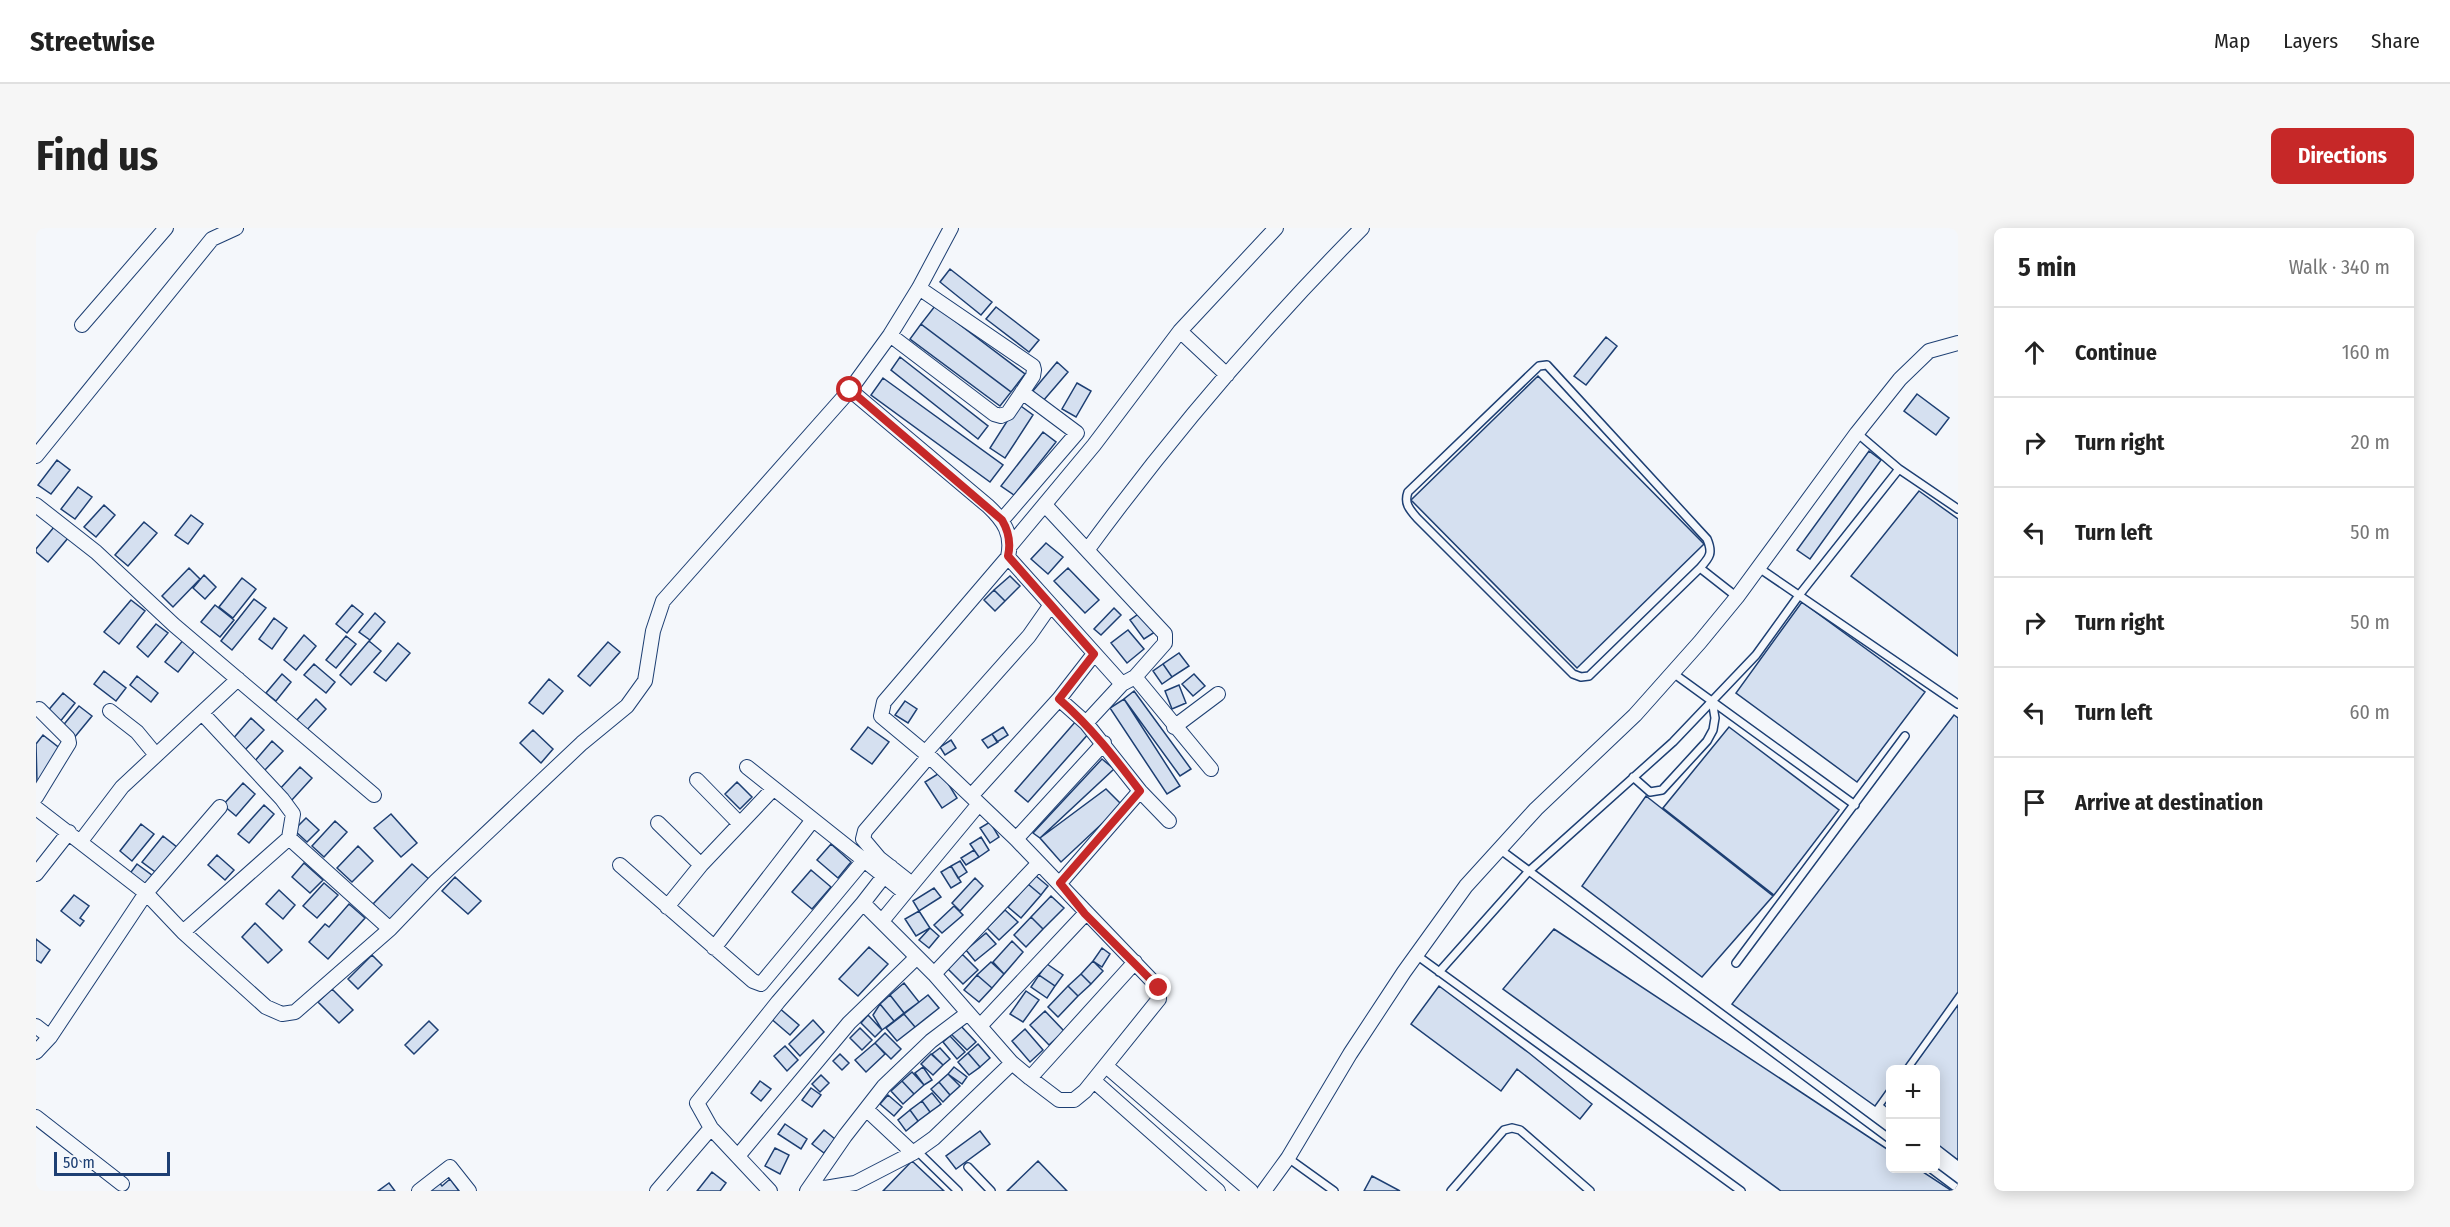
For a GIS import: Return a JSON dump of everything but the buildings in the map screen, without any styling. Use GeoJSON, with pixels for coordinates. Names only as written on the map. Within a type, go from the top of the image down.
{"type":"FeatureCollection","features":[{"type":"Feature","properties":{"kind":"street"},"geometry":{"type":"LineString","coordinates":[[81,325],[166,228]]}},
{"type":"Feature","properties":{"kind":"street"},"geometry":{"type":"LineString","coordinates":[[36,808],[147,893],[183,932],[266,1007],[282,1014],[295,1012],[390,929],[436,881],[582,743],[627,706],[645,681],[653,631],[663,601],[850,390],[890,335],[919,288],[951,228]]}},
{"type":"Feature","properties":{"kind":"street"},"geometry":{"type":"LineString","coordinates":[[863,903],[934,974],[1012,1063],[1059,1100],[1074,1100],[1094,1081],[1159,999],[1159,988],[1085,914],[1060,883],[927,755],[881,716],[884,702],[1094,446],[1180,331],[1276,228]]}},
{"type":"Feature","properties":{"kind":"street"},"geometry":{"type":"LineString","coordinates":[[1088,549],[1142,475],[1227,375],[1362,228]]}},
{"type":"Feature","properties":{"kind":"street"},"geometry":{"type":"LineString","coordinates":[[36,456],[212,239],[228,229]]}},
{"type":"Feature","properties":{"kind":"street"},"geometry":{"type":"LineString","coordinates":[[890,335],[994,414],[1001,416],[1008,413],[1032,376],[1034,370],[1032,366],[919,288]]}},
{"type":"Feature","properties":{"kind":"street"},"geometry":{"type":"LineString","coordinates":[[1180,331],[1227,375]]}},
{"type":"Feature","properties":{"kind":"street"},"geometry":{"type":"LineString","coordinates":[[1264,1191],[1288,1158],[1350,1054],[1415,954],[1466,886],[1498,848],[1635,715],[1673,673],[1737,597],[1857,433],[1912,366],[1929,351],[1958,343]]}},
{"type":"Feature","properties":{"kind":"street"},"geometry":{"type":"LineString","coordinates":[[850,390],[1002,520],[1007,530],[1009,551],[1050,606],[1122,684]]}},
{"type":"Feature","properties":{"kind":"street"},"geometry":{"type":"LineString","coordinates":[[1002,520],[1077,433],[1022,392]]}},
{"type":"Feature","properties":{"kind":"street"},"geometry":{"type":"LineString","coordinates":[[36,505],[96,552],[174,625],[374,795]]}},
{"type":"Feature","properties":{"kind":"street"},"geometry":{"type":"LineString","coordinates":[[1045,505],[1165,634],[1165,643],[1135,677],[1122,684],[1086,723]]}},
{"type":"Feature","properties":{"kind":"street"},"geometry":{"type":"LineString","coordinates":[[887,872],[863,839],[865,831],[1029,636],[1050,606]]}},
{"type":"Feature","properties":{"kind":"street"},"geometry":{"type":"LineString","coordinates":[[882,921],[974,800],[1094,654]]}},
{"type":"Feature","properties":{"kind":"street"},"geometry":{"type":"LineString","coordinates":[[1135,677],[1211,769]]}},
{"type":"Feature","properties":{"kind":"street"},"geometry":{"type":"LineString","coordinates":[[81,842],[122,787],[238,679]]}},
{"type":"Feature","properties":{"kind":"street"},"geometry":{"type":"LineString","coordinates":[[1174,727],[1218,694]]}},
{"type":"Feature","properties":{"kind":"street"},"geometry":{"type":"LineString","coordinates":[[1059,699],[1086,723],[1140,791],[1169,821]]}},
{"type":"Feature","properties":{"kind":"street"},"geometry":{"type":"LineString","coordinates":[[36,797],[69,743],[68,738],[39,709]]}},
{"type":"Feature","properties":{"kind":"street"},"geometry":{"type":"LineString","coordinates":[[110,711],[137,732],[156,755]]}},
{"type":"Feature","properties":{"kind":"street"},"geometry":{"type":"LineString","coordinates":[[183,932],[289,838],[292,814],[282,799],[202,713]]}},
{"type":"Feature","properties":{"kind":"street"},"geometry":{"type":"LineString","coordinates":[[1016,839],[1104,743]]}},
{"type":"Feature","properties":{"kind":"street"},"geometry":{"type":"LineString","coordinates":[[747,767],[812,821],[908,889]]}},
{"type":"Feature","properties":{"kind":"street"},"geometry":{"type":"LineString","coordinates":[[697,780],[739,823]]}},
{"type":"Feature","properties":{"kind":"street"},"geometry":{"type":"LineString","coordinates":[[667,906],[739,823],[773,789]]}},
{"type":"Feature","properties":{"kind":"street"},"geometry":{"type":"LineString","coordinates":[[1060,883],[1140,791]]}},
{"type":"Feature","properties":{"kind":"street"},"geometry":{"type":"LineString","coordinates":[[36,1052],[50,1037],[147,893],[220,807]]}},
{"type":"Feature","properties":{"kind":"street"},"geometry":{"type":"LineString","coordinates":[[714,948],[812,821]]}},
{"type":"Feature","properties":{"kind":"street"},"geometry":{"type":"LineString","coordinates":[[658,823],[701,865]]}},
{"type":"Feature","properties":{"kind":"street"},"geometry":{"type":"LineString","coordinates":[[36,874],[69,832]]}},
{"type":"Feature","properties":{"kind":"street"},"geometry":{"type":"LineString","coordinates":[[289,838],[390,929]]}},
{"type":"Feature","properties":{"kind":"street"},"geometry":{"type":"LineString","coordinates":[[620,865],[757,984],[764,982],[864,860]]}},
{"type":"Feature","properties":{"kind":"street"},"geometry":{"type":"LineString","coordinates":[[934,974],[1038,864]]}},
{"type":"Feature","properties":{"kind":"street"},"geometry":{"type":"LineString","coordinates":[[762,1188],[738,1156],[711,1128],[697,1106],[698,1100],[887,872]]}},
{"type":"Feature","properties":{"kind":"street"},"geometry":{"type":"LineString","coordinates":[[980,1026],[1085,914]]}},
{"type":"Feature","properties":{"kind":"street"},"geometry":{"type":"LineString","coordinates":[[738,1156],[849,1023],[917,957]]}},
{"type":"Feature","properties":{"kind":"street"},"geometry":{"type":"LineString","coordinates":[[1030,1078],[1135,962]]}},
{"type":"Feature","properties":{"kind":"street"},"geometry":{"type":"LineString","coordinates":[[810,1188],[845,1136],[898,1071],[931,1041],[968,1013]]}},
{"type":"Feature","properties":{"kind":"street"},"geometry":{"type":"LineString","coordinates":[[36,1026],[50,1037]]}},
{"type":"Feature","properties":{"kind":"street"},"geometry":{"type":"LineString","coordinates":[[810,1188],[855,1183],[915,1152],[933,1138],[1012,1063]]}},
{"type":"Feature","properties":{"kind":"street"},"geometry":{"type":"LineString","coordinates":[[1106,1066],[1251,1191]]}},
{"type":"Feature","properties":{"kind":"street"},"geometry":{"type":"LineString","coordinates":[[1094,1081],[1218,1191]]}},
{"type":"Feature","properties":{"kind":"street"},"geometry":{"type":"LineString","coordinates":[[867,1110],[915,1152]]}},
{"type":"Feature","properties":{"kind":"street"},"geometry":{"type":"LineString","coordinates":[[36,1117],[122,1184]]}},
{"type":"Feature","properties":{"kind":"street"},"geometry":{"type":"LineString","coordinates":[[657,1191],[711,1128]]}},
{"type":"Feature","properties":{"kind":"street"},"geometry":{"type":"LineString","coordinates":[[1167,1146],[1180,1131]]}},
{"type":"Feature","properties":{"kind":"street"},"geometry":{"type":"LineString","coordinates":[[419,1191],[450,1167],[469,1191]]}},
{"type":"Feature","properties":{"kind":"lane"},"geometry":{"type":"LineString","coordinates":[[1547,365],[1707,539],[1711,548],[1710,556],[1700,568],[1589,676],[1581,677],[1573,674],[1416,518],[1409,509],[1406,499],[1408,492],[1530,374],[1539,366],[1547,365]]}},
{"type":"Feature","properties":{"kind":"lane"},"geometry":{"type":"LineString","coordinates":[[1857,433],[1899,469],[1958,509]]}},
{"type":"Feature","properties":{"kind":"lane"},"geometry":{"type":"LineString","coordinates":[[1439,972],[1528,872],[1673,742],[1756,654],[1800,594],[1899,469]]}},
{"type":"Feature","properties":{"kind":"lane"},"geometry":{"type":"LineString","coordinates":[[1700,568],[1737,597]]}},
{"type":"Feature","properties":{"kind":"lane"},"geometry":{"type":"LineString","coordinates":[[1759,568],[1958,704]]}},
{"type":"Feature","properties":{"kind":"lane"},"geometry":{"type":"LineString","coordinates":[[1673,673],[1855,805]]}},
{"type":"Feature","properties":{"kind":"lane"},"geometry":{"type":"LineString","coordinates":[[1633,777],[1650,792],[1662,790],[1707,741],[1713,730],[1715,718],[1712,700]]}},
{"type":"Feature","properties":{"kind":"lane"},"geometry":{"type":"LineString","coordinates":[[1736,963],[1905,736]]}},
{"type":"Feature","properties":{"kind":"lane"},"geometry":{"type":"LineString","coordinates":[[1498,848],[1886,1136]]}},
{"type":"Feature","properties":{"kind":"lane"},"geometry":{"type":"LineString","coordinates":[[1415,954],[1741,1191]]}},
{"type":"Feature","properties":{"kind":"lane"},"geometry":{"type":"LineString","coordinates":[[1451,1191],[1504,1130],[1512,1128],[1520,1130],[1590,1191]]}},
{"type":"Feature","properties":{"kind":"lane"},"geometry":{"type":"LineString","coordinates":[[915,1152],[958,1191]]}},
{"type":"Feature","properties":{"kind":"lane"},"geometry":{"type":"LineString","coordinates":[[1288,1158],[1334,1191]]}},
{"type":"Feature","properties":{"kind":"lane"},"geometry":{"type":"LineString","coordinates":[[968,1167],[991,1191]]}},
{"type":"Feature","properties":{"kind":"lane"},"geometry":{"type":"LineString","coordinates":[[1937,1173],[1958,1189]]}},
{"type":"Feature","properties":{"kind":"route"},"geometry":{"type":"LineString","coordinates":[[850,390],[1002,520],[1007,530],[1010,546],[1008,556],[1094,654],[1059,699],[1104,743],[1140,791],[1060,883],[1085,914],[1159,988]]}}]}
